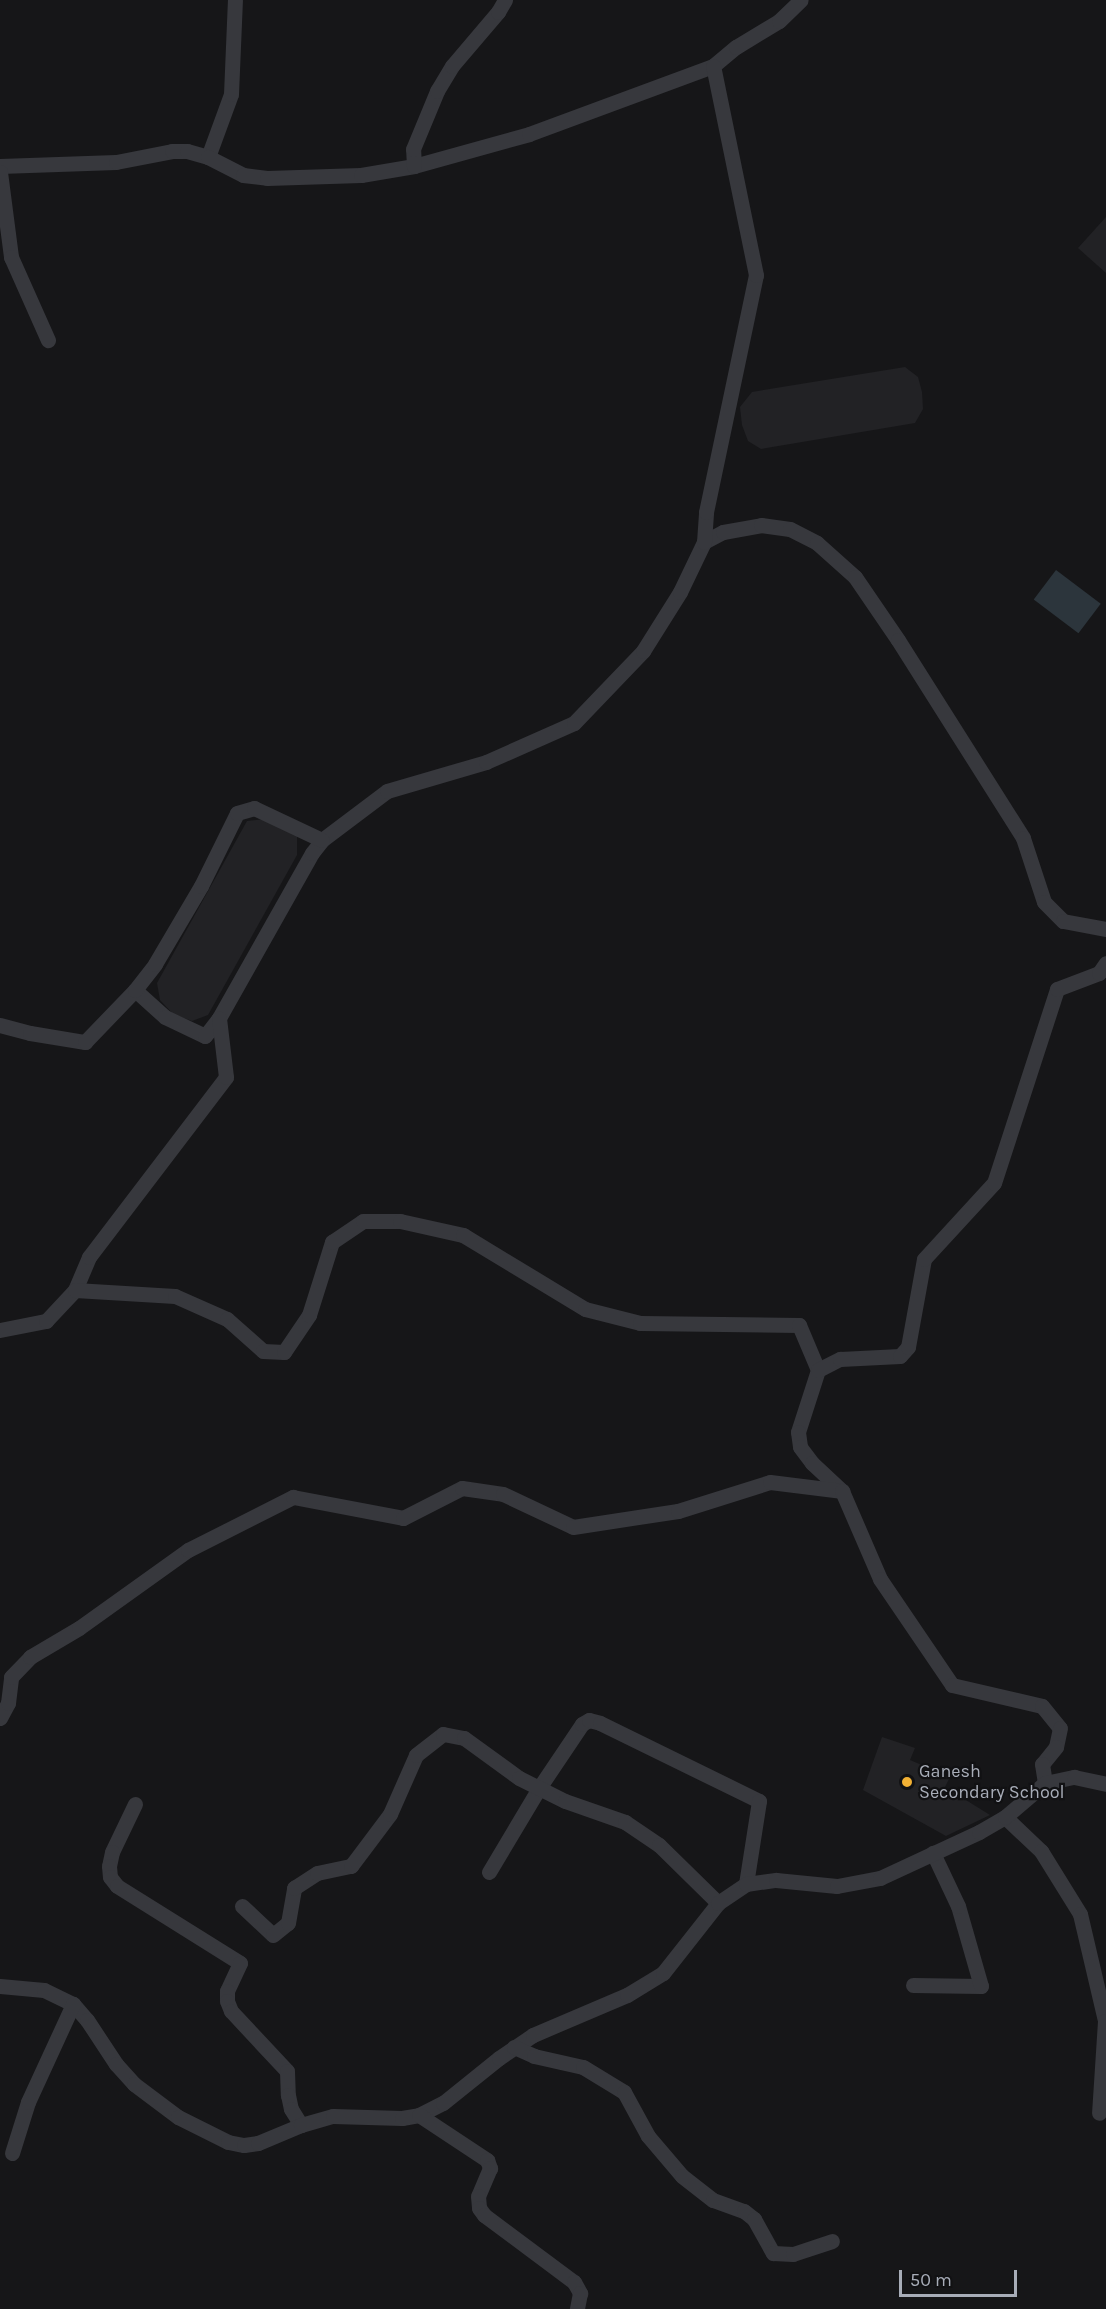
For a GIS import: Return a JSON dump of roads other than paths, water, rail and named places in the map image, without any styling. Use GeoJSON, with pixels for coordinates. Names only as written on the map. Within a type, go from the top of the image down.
{"type":"FeatureCollection","features":[{"type":"Feature","properties":{"kind":"street"},"geometry":{"type":"LineString","coordinates":[[208,157],[231,94],[235,0]]}},
{"type":"Feature","properties":{"kind":"street"},"geometry":{"type":"LineString","coordinates":[[414,166],[413,149],[437,92],[452,66],[498,12],[505,0]]}},
{"type":"Feature","properties":{"kind":"street"},"geometry":{"type":"LineString","coordinates":[[0,166],[116,162],[172,151],[187,151],[208,157],[243,175],[267,178],[361,175],[414,166],[529,134],[713,66],[736,47],[779,21],[801,0]]}},
{"type":"Feature","properties":{"kind":"street"},"geometry":{"type":"LineString","coordinates":[[135,990],[165,1017],[205,1036],[219,1018],[312,853],[322,840],[387,791],[486,762],[574,723],[643,651],[680,592],[704,542],[706,512],[756,275],[713,66]]}},
{"type":"Feature","properties":{"kind":"street"},"geometry":{"type":"LineString","coordinates":[[0,172],[11,257],[48,340]]}},
{"type":"Feature","properties":{"kind":"street"},"geometry":{"type":"LineString","coordinates":[[704,542],[723,532],[761,525],[790,529],[817,543],[855,577],[898,640],[1023,838],[1044,902],[1063,921],[1106,929]]}},
{"type":"Feature","properties":{"kind":"street"},"geometry":{"type":"LineString","coordinates":[[0,1025],[30,1033],[85,1042],[135,990],[154,964],[201,886],[237,813],[254,808],[322,840]]}},
{"type":"Feature","properties":{"kind":"street"},"geometry":{"type":"LineString","coordinates":[[819,1370],[840,1359],[900,1356],[908,1347],[924,1259],[994,1183],[1041,1030],[1057,989],[1099,973],[1106,963]]}},
{"type":"Feature","properties":{"kind":"street"},"geometry":{"type":"LineString","coordinates":[[0,1330],[46,1321],[75,1290],[89,1257],[226,1077],[219,1018]]}},
{"type":"Feature","properties":{"kind":"street"},"geometry":{"type":"LineString","coordinates":[[75,1290],[175,1296],[227,1319],[263,1351],[284,1352],[309,1315],[332,1242],[363,1221],[400,1221],[463,1235],[585,1309],[640,1323],[799,1325],[819,1370],[798,1432],[800,1447],[812,1463],[842,1491],[880,1579],[952,1685],[1042,1706],[1060,1728],[1056,1747],[1042,1764],[1045,1783]]}},
{"type":"Feature","properties":{"kind":"street"},"geometry":{"type":"LineString","coordinates":[[0,1718],[8,1703],[11,1677],[30,1657],[79,1628],[188,1550],[293,1497],[403,1518],[462,1488],[503,1494],[573,1527],[678,1511],[770,1482],[842,1491]]}},
{"type":"Feature","properties":{"kind":"street"},"geometry":{"type":"LineString","coordinates":[[489,1872],[539,1788],[582,1724],[589,1720],[611,1728],[759,1801],[746,1884]]}},
{"type":"Feature","properties":{"kind":"street"},"geometry":{"type":"LineString","coordinates":[[242,1906],[273,1935],[288,1923],[294,1888],[317,1873],[351,1866],[390,1814],[416,1755],[443,1734],[464,1738],[519,1778],[565,1802],[626,1822],[659,1845],[718,1903]]}},
{"type":"Feature","properties":{"kind":"street"},"geometry":{"type":"LineString","coordinates":[[0,1986],[44,1990],[73,2004],[87,2020],[116,2064],[134,2084],[178,2117],[228,2142],[244,2145],[272,2138],[301,2125],[333,2116],[402,2118],[419,2115],[443,2103],[514,2047],[553,2025],[627,1995],[663,1973],[718,1903],[746,1884],[776,1880],[812,1885],[860,1883],[896,1872],[1005,1817],[1045,1783],[1074,1777],[1106,1784]]}},
{"type":"Feature","properties":{"kind":"street"},"geometry":{"type":"LineString","coordinates":[[135,1804],[112,1852],[109,1866],[110,1877],[117,1886],[240,1963],[227,1991],[227,2001],[231,2010],[287,2071],[291,2109],[301,2125]]}},
{"type":"Feature","properties":{"kind":"street"},"geometry":{"type":"LineString","coordinates":[[1005,1817],[1041,1851],[1080,1914],[1105,2021],[1099,2113]]}},
{"type":"Feature","properties":{"kind":"street"},"geometry":{"type":"LineString","coordinates":[[913,1985],[981,1986],[958,1906],[933,1853]]}},
{"type":"Feature","properties":{"kind":"street"},"geometry":{"type":"LineString","coordinates":[[12,2153],[28,2102],[73,2004]]}},
{"type":"Feature","properties":{"kind":"street"},"geometry":{"type":"LineString","coordinates":[[514,2047],[534,2056],[583,2067],[624,2092],[648,2136],[682,2176],[713,2200],[744,2211],[754,2219],[773,2253],[793,2254],[832,2241]]}},
{"type":"Feature","properties":{"kind":"street"},"geometry":{"type":"LineString","coordinates":[[419,2115],[487,2160],[490,2168],[478,2196],[479,2208],[484,2216],[574,2282],[580,2293],[577,2309]]}},
{"type":"Feature","properties":{"kind":"place","name":"Ganesh Secondary School"},"geometry":{"type":"Point","coordinates":[907,1782]}}]}
